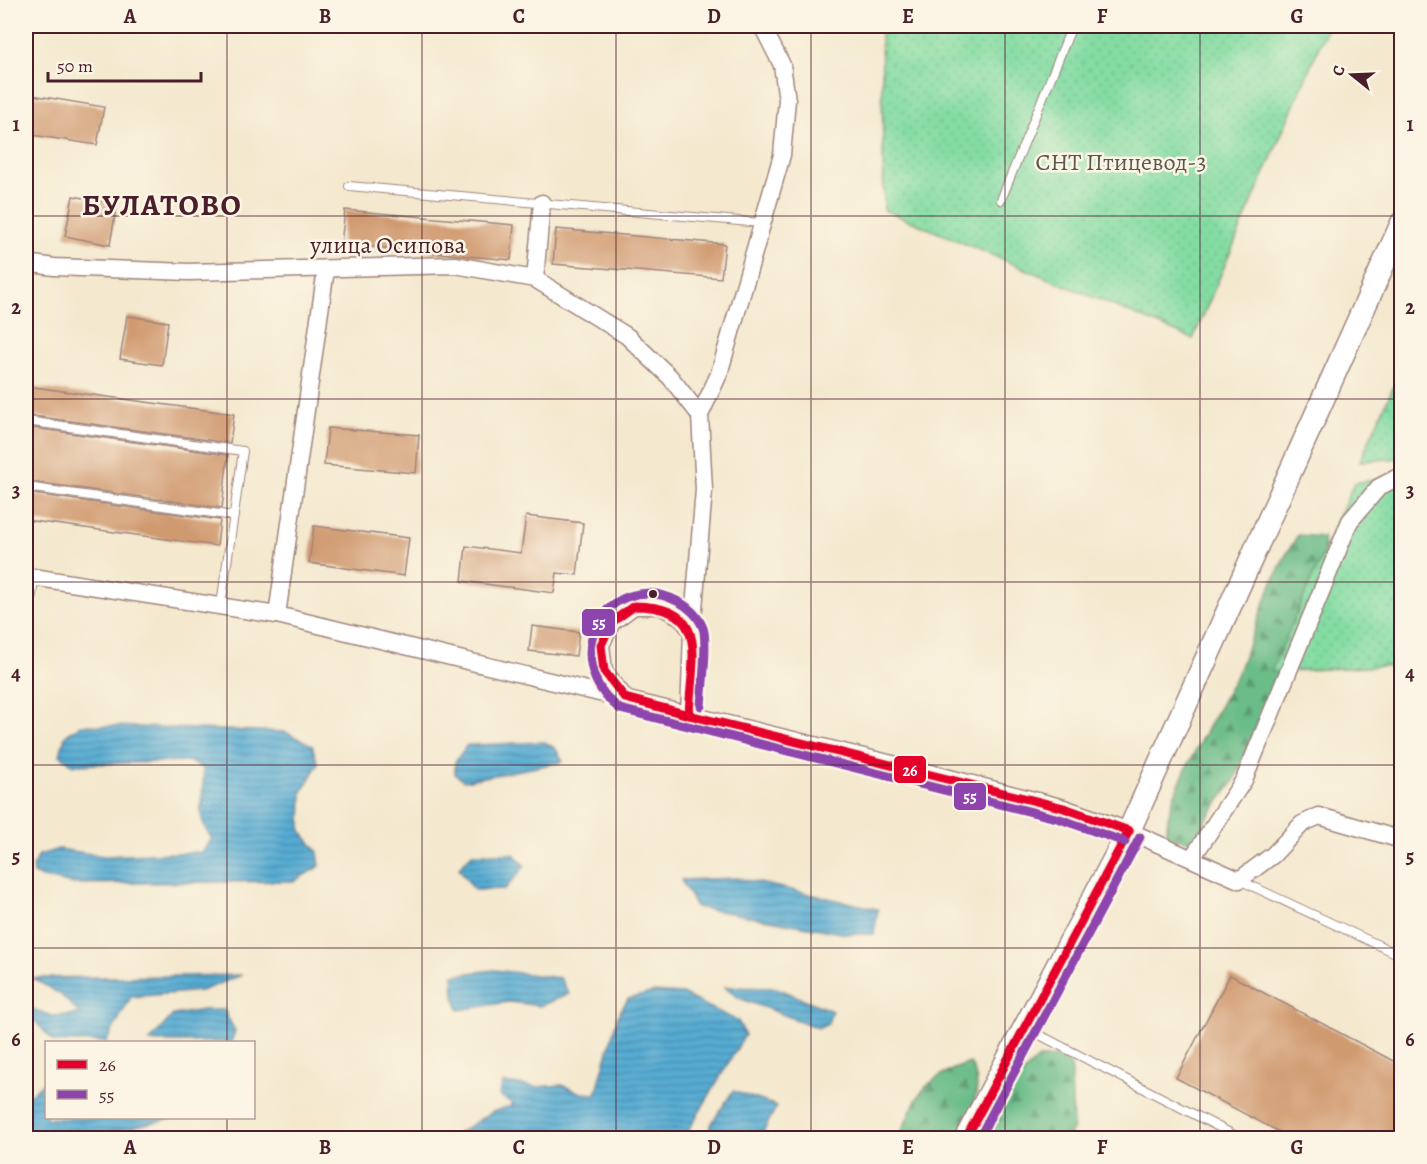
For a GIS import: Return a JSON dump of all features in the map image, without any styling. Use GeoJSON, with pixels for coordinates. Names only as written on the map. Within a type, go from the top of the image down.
{"type":"FeatureCollection","features":[{"type":"Feature","properties":{"kind":"main road"},"geometry":{"type":"LineString","coordinates":[[966,1138],[1129,831],[1401,223]]}},
{"type":"Feature","properties":{"kind":"street"},"geometry":{"type":"LineString","coordinates":[[689,715],[692,632],[704,490],[700,415],[719,374],[782,155],[787,100],[782,65],[762,26]]}},
{"type":"Feature","properties":{"kind":"street"},"geometry":{"type":"LineString","coordinates":[[535,279],[542,203]]}},
{"type":"Feature","properties":{"kind":"street","name":"улица Осипова"},"geometry":{"type":"LineString","coordinates":[[26,263],[54,267],[189,272],[455,265],[535,279],[627,336],[670,377],[700,415]]}},
{"type":"Feature","properties":{"kind":"street"},"geometry":{"type":"LineString","coordinates":[[277,615],[326,269]]}},
{"type":"Feature","properties":{"kind":"street"},"geometry":{"type":"LineString","coordinates":[[1192,858],[1244,780],[1318,594],[1350,521],[1379,487],[1401,475]]}},
{"type":"Feature","properties":{"kind":"street"},"geometry":{"type":"LineString","coordinates":[[30,577],[277,615],[961,781],[1064,808],[1129,831],[1239,879],[1273,855],[1302,824],[1319,816],[1401,840]]}},
{"type":"Feature","properties":{"kind":"street"},"geometry":{"type":"LineString","coordinates":[[625,698],[603,671],[601,645],[612,622],[634,606],[660,606],[681,617],[692,632]]}},
{"type":"Feature","properties":{"kind":"lane"},"geometry":{"type":"LineString","coordinates":[[1001,200],[1072,26]]}},
{"type":"Feature","properties":{"kind":"lane"},"geometry":{"type":"LineString","coordinates":[[349,186],[761,223]]}},
{"type":"Feature","properties":{"kind":"lane"},"geometry":{"type":"LineString","coordinates":[[26,422],[243,452],[222,605]]}},
{"type":"Feature","properties":{"kind":"lane"},"geometry":{"type":"LineString","coordinates":[[26,487],[234,516]]}},
{"type":"Feature","properties":{"kind":"lane"},"geometry":{"type":"LineString","coordinates":[[26,629],[30,577]]}},
{"type":"Feature","properties":{"kind":"lane"},"geometry":{"type":"LineString","coordinates":[[1239,879],[1401,956]]}},
{"type":"Feature","properties":{"kind":"lane"},"geometry":{"type":"LineString","coordinates":[[1026,1028],[1240,1138]]}},
{"type":"Feature","properties":{"kind":"green space","name":"СНТ Птицевод-3"},"geometry":{"type":"Polygon","coordinates":[[[881,26],[1328,26],[1193,339],[884,210],[881,26]]]}},
{"type":"Feature","properties":{"kind":"green space"},"geometry":{"type":"Polygon","coordinates":[[[1401,370],[1401,458],[1360,461],[1401,370]]]}},
{"type":"Feature","properties":{"kind":"green space"},"geometry":{"type":"Polygon","coordinates":[[[1401,476],[1401,665],[1271,672],[1354,483],[1401,476]]]}},
{"type":"Feature","properties":{"kind":"green space"},"geometry":{"type":"Polygon","coordinates":[[[1298,535],[1323,537],[1325,560],[1233,783],[1207,818],[1194,842],[1167,836],[1168,818],[1183,776],[1231,686],[1279,568],[1298,535]]]}},
{"type":"Feature","properties":{"kind":"green space"},"geometry":{"type":"Polygon","coordinates":[[[1059,1057],[1071,1066],[1073,1128],[1067,1138],[990,1138],[1002,1105],[1022,1075],[1039,1058],[1059,1057]]]}},
{"type":"Feature","properties":{"kind":"green space"},"geometry":{"type":"Polygon","coordinates":[[[970,1063],[975,1073],[976,1092],[971,1110],[956,1138],[899,1138],[923,1090],[941,1075],[970,1063]]]}},
{"type":"Feature","properties":{"kind":"water"},"geometry":{"type":"Polygon","coordinates":[[[81,725],[285,732],[312,745],[318,764],[302,792],[301,831],[318,852],[320,866],[294,881],[72,884],[34,875],[33,866],[39,855],[59,849],[104,856],[202,852],[212,839],[202,819],[203,768],[188,761],[73,765],[60,755],[65,736],[81,725]]]}},
{"type":"Feature","properties":{"kind":"water"},"geometry":{"type":"Polygon","coordinates":[[[545,742],[556,749],[563,762],[464,781],[455,774],[455,762],[467,745],[545,742]]]}},
{"type":"Feature","properties":{"kind":"water"},"geometry":{"type":"Polygon","coordinates":[[[472,854],[514,854],[525,866],[505,889],[474,890],[459,868],[472,854]]]}},
{"type":"Feature","properties":{"kind":"water"},"geometry":{"type":"Polygon","coordinates":[[[737,878],[878,909],[874,934],[847,934],[696,907],[681,880],[737,878]]]}},
{"type":"Feature","properties":{"kind":"water"},"geometry":{"type":"Polygon","coordinates":[[[494,970],[560,978],[569,994],[540,1006],[509,1002],[459,1010],[454,996],[453,975],[494,970]]]}},
{"type":"Feature","properties":{"kind":"water"},"geometry":{"type":"Polygon","coordinates":[[[242,975],[201,991],[131,997],[107,1041],[53,1041],[26,1011],[26,1007],[53,1016],[80,1014],[60,994],[32,978],[242,975]]]}},
{"type":"Feature","properties":{"kind":"water"},"geometry":{"type":"Polygon","coordinates":[[[725,987],[777,988],[832,1011],[828,1023],[818,1028],[739,998],[725,987]]]}},
{"type":"Feature","properties":{"kind":"water"},"geometry":{"type":"Polygon","coordinates":[[[654,992],[682,994],[738,1021],[745,1035],[684,1138],[455,1138],[457,1134],[492,1112],[514,1105],[499,1095],[503,1083],[536,1087],[562,1085],[581,1093],[596,1094],[618,1015],[628,999],[654,992]]]}},
{"type":"Feature","properties":{"kind":"water"},"geometry":{"type":"Polygon","coordinates":[[[204,1010],[224,1010],[235,1031],[231,1041],[150,1041],[173,1015],[204,1010]]]}},
{"type":"Feature","properties":{"kind":"water"},"geometry":{"type":"Polygon","coordinates":[[[45,1081],[45,1119],[169,1119],[82,1138],[26,1138],[26,1098],[45,1081]]]}},
{"type":"Feature","properties":{"kind":"water"},"geometry":{"type":"Polygon","coordinates":[[[733,1091],[777,1106],[760,1138],[705,1138],[713,1121],[733,1091]]]}},
{"type":"Feature","properties":{"kind":"building"},"geometry":{"type":"Polygon","coordinates":[[[26,94],[104,107],[97,145],[26,134],[26,94]]]}},
{"type":"Feature","properties":{"kind":"building"},"geometry":{"type":"Polygon","coordinates":[[[73,196],[117,204],[110,245],[65,236],[73,196]]]}},
{"type":"Feature","properties":{"kind":"building"},"geometry":{"type":"Polygon","coordinates":[[[345,210],[514,225],[511,260],[341,244],[345,210]]]}},
{"type":"Feature","properties":{"kind":"building"},"geometry":{"type":"Polygon","coordinates":[[[556,229],[725,244],[721,278],[553,264],[556,229]]]}},
{"type":"Feature","properties":{"kind":"building"},"geometry":{"type":"Polygon","coordinates":[[[127,316],[168,322],[162,365],[120,359],[127,316]]]}},
{"type":"Feature","properties":{"kind":"building"},"geometry":{"type":"Polygon","coordinates":[[[26,386],[234,414],[230,443],[26,415],[26,386]]]}},
{"type":"Feature","properties":{"kind":"building"},"geometry":{"type":"Polygon","coordinates":[[[26,427],[228,455],[222,508],[26,481],[26,427]]]}},
{"type":"Feature","properties":{"kind":"building"},"geometry":{"type":"Polygon","coordinates":[[[328,428],[419,435],[416,473],[324,465],[328,428]]]}},
{"type":"Feature","properties":{"kind":"building"},"geometry":{"type":"Polygon","coordinates":[[[26,493],[220,520],[217,546],[26,520],[26,493]]]}},
{"type":"Feature","properties":{"kind":"building"},"geometry":{"type":"Polygon","coordinates":[[[526,516],[583,523],[577,575],[557,573],[554,593],[462,581],[466,546],[521,553],[526,516]]]}},
{"type":"Feature","properties":{"kind":"building"},"geometry":{"type":"Polygon","coordinates":[[[314,526],[409,538],[404,576],[309,563],[314,526]]]}},
{"type":"Feature","properties":{"kind":"building"},"geometry":{"type":"Polygon","coordinates":[[[532,626],[579,632],[576,656],[529,651],[532,626]]]}},
{"type":"Feature","properties":{"kind":"building"},"geometry":{"type":"Polygon","coordinates":[[[1230,975],[1401,1065],[1401,1138],[1291,1138],[1176,1078],[1230,975]]]}},
{"type":"Feature","properties":{"kind":"transit line","name":"55"},"geometry":{"type":"LineString","coordinates":[[701,706],[705,654],[704,634],[701,624],[693,613],[679,602],[653,594],[630,596],[611,606],[598,623],[591,644],[592,667],[601,689],[620,709],[1060,819],[1125,842]]}},
{"type":"Feature","properties":{"kind":"transit line","name":"26"},"geometry":{"type":"LineString","coordinates":[[634,606],[659,608],[676,615],[686,625],[692,639],[693,655],[689,715],[625,698],[604,671],[601,645],[612,622],[634,606]]}},
{"type":"Feature","properties":{"kind":"transit line","name":"26"},"geometry":{"type":"LineString","coordinates":[[689,715],[1064,808],[1129,831]]}},
{"type":"Feature","properties":{"kind":"transit line","name":"26"},"geometry":{"type":"LineString","coordinates":[[966,1138],[1129,831]]}},
{"type":"Feature","properties":{"kind":"transit line","name":"55"},"geometry":{"type":"LineString","coordinates":[[979,1138],[1140,837]]}},
{"type":"Feature","properties":{"kind":"district","name":"БУЛАТОВО"},"geometry":{"type":"Point","coordinates":[162,205]}}]}
